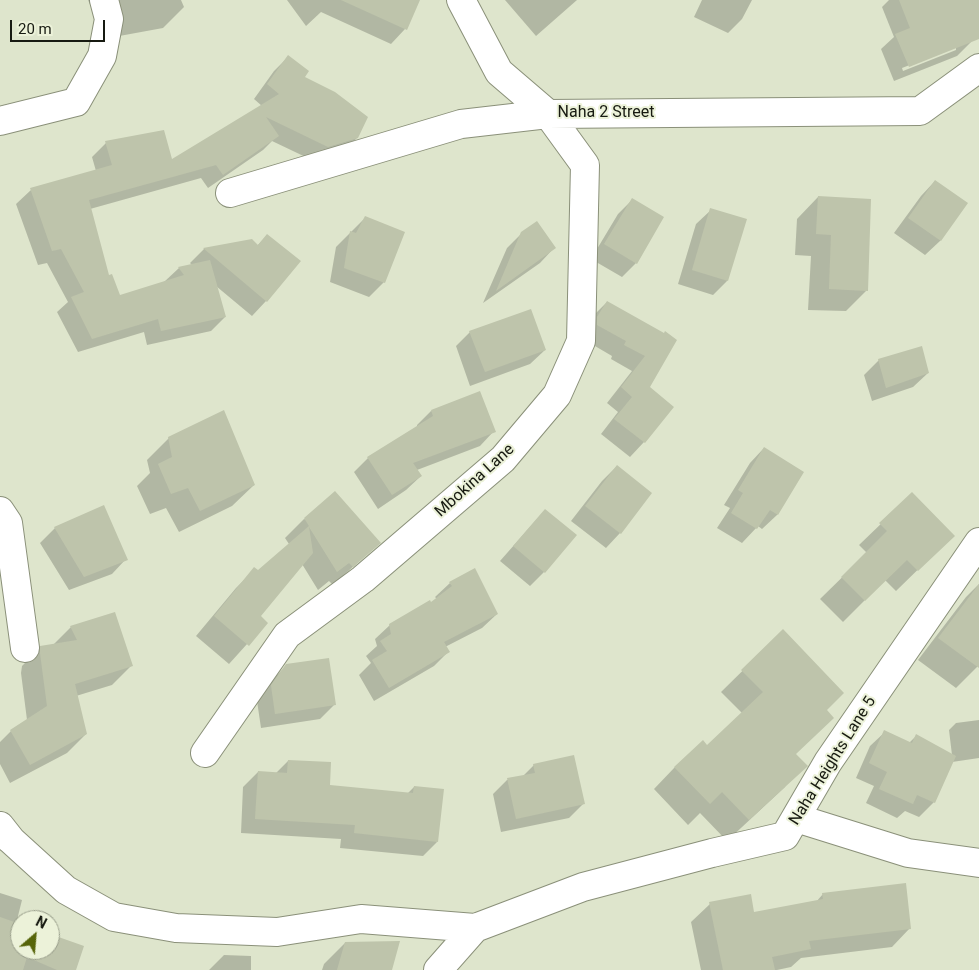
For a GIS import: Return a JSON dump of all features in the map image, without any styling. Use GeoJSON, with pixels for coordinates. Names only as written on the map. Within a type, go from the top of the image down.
{"type":"FeatureCollection","features":[{"type":"Feature","properties":{"kind":"street"},"geometry":{"type":"LineString","coordinates":[[0,121],[76,102],[102,56],[109,19],[104,0]]}},
{"type":"Feature","properties":{"kind":"street","name":"Mbokina Lane"},"geometry":{"type":"LineString","coordinates":[[204,753],[287,635],[363,579],[503,459],[557,395],[581,341],[585,165],[548,114],[499,72],[461,0]]}},
{"type":"Feature","properties":{"kind":"street","name":"Naha 2 Street"},"geometry":{"type":"LineString","coordinates":[[230,193],[461,124],[548,114],[920,110],[979,68]]}},
{"type":"Feature","properties":{"kind":"street"},"geometry":{"type":"LineString","coordinates":[[0,511],[8,523],[25,648]]}},
{"type":"Feature","properties":{"kind":"street","name":"Naha Heights Lane 5"},"geometry":{"type":"LineString","coordinates":[[475,928],[583,887],[712,853],[786,836],[828,762],[979,542]]}},
{"type":"Feature","properties":{"kind":"street"},"geometry":{"type":"LineString","coordinates":[[796,818],[908,853],[979,863]]}},
{"type":"Feature","properties":{"kind":"street"},"geometry":{"type":"LineString","coordinates":[[0,826],[11,840],[66,890],[114,917],[176,928],[268,932],[361,919],[475,928]]}},
{"type":"Feature","properties":{"kind":"street"},"geometry":{"type":"LineString","coordinates":[[438,970],[475,928]]}},
{"type":"Feature","properties":{"kind":"building"},"geometry":{"type":"Polygon","coordinates":[[[341,0],[420,0],[407,30],[341,0]]]}},
{"type":"Feature","properties":{"kind":"building"},"geometry":{"type":"Polygon","coordinates":[[[899,0],[979,0],[979,39],[909,67],[895,34],[910,28],[899,0]]]}},
{"type":"Feature","properties":{"kind":"building"},"geometry":{"type":"Polygon","coordinates":[[[288,55],[309,71],[305,77],[335,92],[368,117],[358,138],[328,147],[266,117],[279,136],[223,175],[216,165],[89,200],[109,275],[112,274],[120,295],[184,275],[178,267],[210,260],[226,317],[161,331],[158,319],[92,339],[71,297],[84,292],[61,249],[52,251],[30,188],[112,165],[105,141],[164,130],[172,159],[279,94],[267,84],[288,55]]]}},
{"type":"Feature","properties":{"kind":"building"},"geometry":{"type":"Polygon","coordinates":[[[935,180],[968,203],[941,241],[908,218],[935,180]]]}},
{"type":"Feature","properties":{"kind":"building"},"geometry":{"type":"Polygon","coordinates":[[[818,196],[871,199],[868,291],[829,289],[831,235],[816,234],[818,196]]]}},
{"type":"Feature","properties":{"kind":"building"},"geometry":{"type":"Polygon","coordinates":[[[632,198],[664,217],[637,264],[604,244],[632,198]]]}},
{"type":"Feature","properties":{"kind":"building"},"geometry":{"type":"Polygon","coordinates":[[[710,208],[747,219],[728,281],[692,270],[710,208]]]}},
{"type":"Feature","properties":{"kind":"building"},"geometry":{"type":"Polygon","coordinates":[[[365,216],[405,232],[385,283],[344,268],[350,231],[356,233],[365,216]]]}},
{"type":"Feature","properties":{"kind":"building"},"geometry":{"type":"Polygon","coordinates":[[[537,221],[556,248],[496,291],[521,232],[537,221]]]}},
{"type":"Feature","properties":{"kind":"building"},"geometry":{"type":"Polygon","coordinates":[[[267,234],[301,261],[267,302],[203,248],[252,239],[258,245],[267,234]]]}},
{"type":"Feature","properties":{"kind":"building"},"geometry":{"type":"Polygon","coordinates":[[[607,301],[664,333],[665,331],[677,340],[650,387],[674,407],[645,443],[614,419],[632,397],[621,387],[645,356],[624,345],[626,341],[597,325],[597,317],[607,301]]]}},
{"type":"Feature","properties":{"kind":"building"},"geometry":{"type":"Polygon","coordinates":[[[531,309],[546,350],[485,372],[469,331],[531,309]]]}},
{"type":"Feature","properties":{"kind":"building"},"geometry":{"type":"Polygon","coordinates":[[[922,346],[929,373],[886,388],[878,359],[922,346]]]}},
{"type":"Feature","properties":{"kind":"building"},"geometry":{"type":"Polygon","coordinates":[[[480,391],[496,432],[413,463],[422,476],[392,495],[367,457],[433,416],[431,410],[480,391]]]}},
{"type":"Feature","properties":{"kind":"building"},"geometry":{"type":"Polygon","coordinates":[[[224,410],[255,485],[200,511],[188,488],[171,494],[158,464],[172,457],[168,437],[224,410]]]}},
{"type":"Feature","properties":{"kind":"building"},"geometry":{"type":"Polygon","coordinates":[[[764,447],[804,472],[778,515],[770,510],[757,529],[731,513],[743,493],[738,490],[764,447]]]}},
{"type":"Feature","properties":{"kind":"building"},"geometry":{"type":"Polygon","coordinates":[[[617,465],[652,493],[621,534],[585,506],[617,465]]]}},
{"type":"Feature","properties":{"kind":"building"},"geometry":{"type":"Polygon","coordinates":[[[335,491],[381,543],[353,567],[349,563],[337,572],[309,527],[313,553],[261,616],[268,623],[249,646],[214,616],[254,567],[258,570],[309,526],[304,518],[335,491]]]}},
{"type":"Feature","properties":{"kind":"building"},"geometry":{"type":"Polygon","coordinates":[[[912,492],[955,536],[918,571],[907,560],[865,601],[841,577],[887,531],[879,523],[912,492]]]}},
{"type":"Feature","properties":{"kind":"building"},"geometry":{"type":"Polygon","coordinates":[[[104,505],[128,560],[84,577],[54,527],[104,505]]]}},
{"type":"Feature","properties":{"kind":"building"},"geometry":{"type":"Polygon","coordinates":[[[545,509],[577,535],[545,573],[513,546],[545,509]]]}},
{"type":"Feature","properties":{"kind":"building"},"geometry":{"type":"Polygon","coordinates":[[[475,568],[498,614],[444,642],[450,652],[389,688],[372,660],[387,651],[380,641],[391,634],[389,624],[430,600],[431,602],[452,586],[449,582],[475,568]]]}},
{"type":"Feature","properties":{"kind":"building"},"geometry":{"type":"Polygon","coordinates":[[[979,584],[979,668],[938,638],[979,584]]]}},
{"type":"Feature","properties":{"kind":"building"},"geometry":{"type":"Polygon","coordinates":[[[115,612],[133,666],[75,684],[87,734],[30,765],[10,730],[47,706],[40,646],[77,640],[70,626],[115,612]]]}},
{"type":"Feature","properties":{"kind":"building"},"geometry":{"type":"Polygon","coordinates":[[[783,629],[844,693],[827,710],[834,718],[796,754],[808,766],[749,820],[722,792],[710,804],[674,767],[703,740],[707,745],[763,692],[741,670],[783,629]]]}},
{"type":"Feature","properties":{"kind":"building"},"geometry":{"type":"Polygon","coordinates":[[[329,658],[336,705],[275,714],[271,685],[286,664],[329,658]]]}},
{"type":"Feature","properties":{"kind":"building"},"geometry":{"type":"Polygon","coordinates":[[[884,730],[912,743],[916,734],[956,756],[935,803],[917,795],[913,804],[879,789],[887,772],[869,763],[884,730]]]}},
{"type":"Feature","properties":{"kind":"building"},"geometry":{"type":"Polygon","coordinates":[[[574,755],[585,804],[516,819],[507,778],[535,773],[533,764],[574,755]]]}},
{"type":"Feature","properties":{"kind":"building"},"geometry":{"type":"Polygon","coordinates":[[[288,760],[331,762],[330,785],[413,793],[414,786],[444,789],[438,842],[354,833],[355,825],[255,819],[258,771],[287,773],[288,760]]]}},
{"type":"Feature","properties":{"kind":"building"},"geometry":{"type":"Polygon","coordinates":[[[906,883],[911,929],[809,941],[811,949],[772,957],[775,970],[723,970],[709,902],[751,894],[754,912],[823,899],[822,893],[906,883]]]}},
{"type":"Feature","properties":{"kind":"building"},"geometry":{"type":"Polygon","coordinates":[[[0,917],[10,920],[10,960],[26,960],[23,970],[0,970],[0,917]]]}},
{"type":"Feature","properties":{"kind":"building"},"geometry":{"type":"Polygon","coordinates":[[[60,938],[84,946],[76,970],[57,970],[34,960],[60,960],[60,938]]]}},
{"type":"Feature","properties":{"kind":"building"},"geometry":{"type":"Polygon","coordinates":[[[400,941],[392,970],[337,970],[345,942],[400,941]]]}}]}
